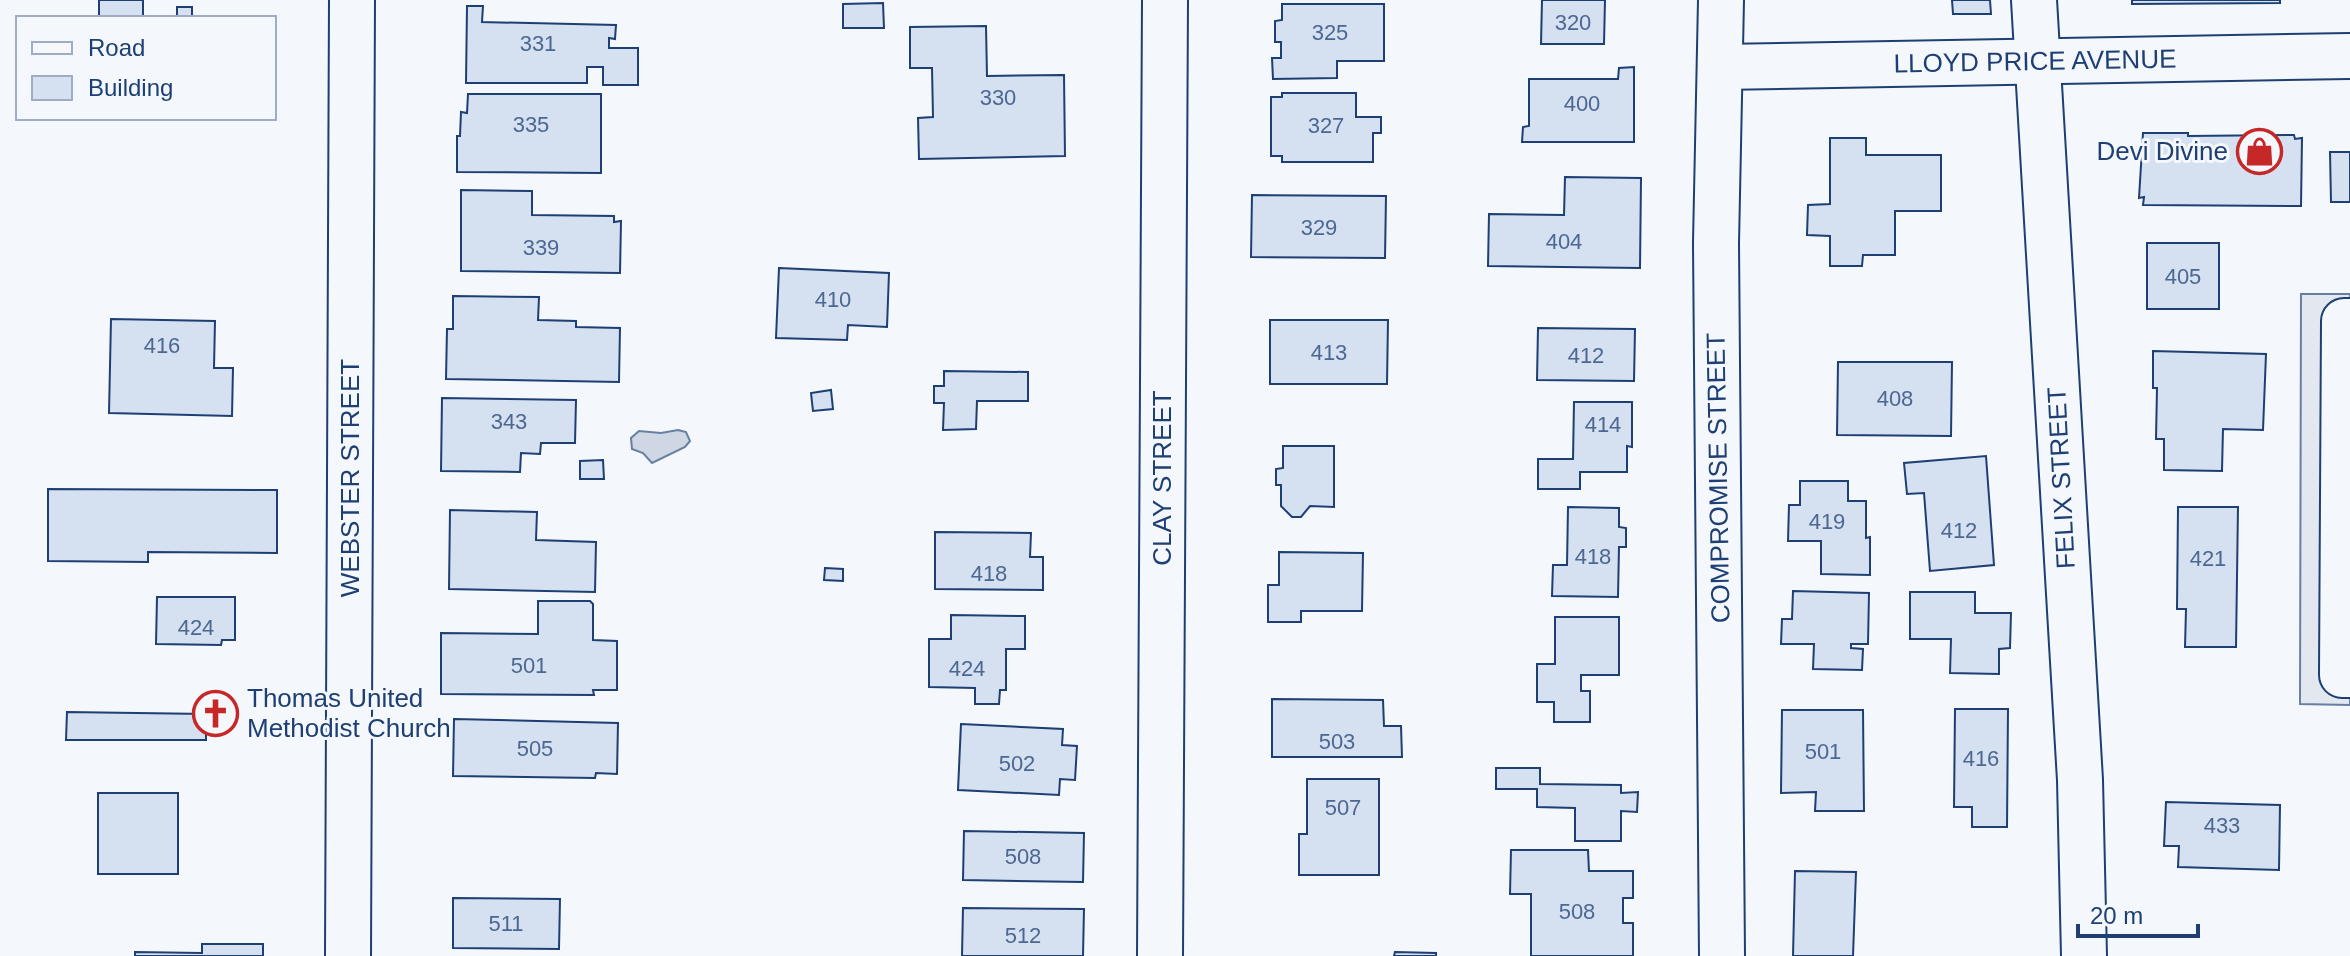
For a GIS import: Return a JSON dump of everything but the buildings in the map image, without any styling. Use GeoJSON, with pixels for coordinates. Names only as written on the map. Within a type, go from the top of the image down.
{"type":"FeatureCollection","features":[{"type":"Feature","properties":{"kind":"street","name":"WEBSTER STREET"},"geometry":{"type":"LineString","coordinates":[[348,956],[352,0]]}},
{"type":"Feature","properties":{"kind":"street","name":"CLAY STREET"},"geometry":{"type":"LineString","coordinates":[[1160,956],[1165,0]]}},
{"type":"Feature","properties":{"kind":"street","name":"COMPROMISE STREET"},"geometry":{"type":"LineString","coordinates":[[1721,0],[1716,259],[1722,956]]}},
{"type":"Feature","properties":{"kind":"street","name":"FELIX STREET"},"geometry":{"type":"LineString","coordinates":[[2034,0],[2080,780],[2084,956]]}},
{"type":"Feature","properties":{"kind":"street","name":"LLOYD PRICE AVENUE"},"geometry":{"type":"LineString","coordinates":[[1720,67],[2350,56]]}},
{"type":"Feature","properties":{"kind":"street"},"geometry":{"type":"LineString","coordinates":[[2350,321],[2344,321],[2342,675],[2350,675]]}},
{"type":"Feature","properties":{"kind":"shaded area"},"geometry":{"type":"Polygon","coordinates":[[[2301,294],[2350,294],[2350,705],[2300,704],[2301,294]]]}},
{"type":"Feature","properties":{"kind":"shaded area"},"geometry":{"type":"Polygon","coordinates":[[[639,431],[661,433],[686,432],[690,441],[685,447],[652,463],[643,453],[632,449],[631,438],[639,431]]]}},
{"type":"Feature","properties":{"kind":"place","name":"Devi Divine"},"geometry":{"type":"Point","coordinates":[2259,151]}},
{"type":"Feature","properties":{"kind":"place","name":"Thomas United Methodist Church"},"geometry":{"type":"Point","coordinates":[216,713]}}]}
